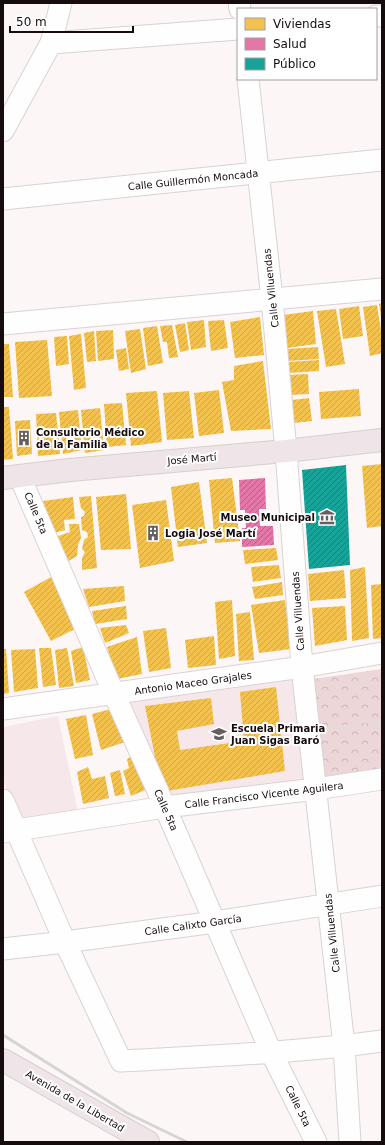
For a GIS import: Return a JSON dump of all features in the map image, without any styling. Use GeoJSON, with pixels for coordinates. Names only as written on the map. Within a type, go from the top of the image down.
{"type":"FeatureCollection","features":[{"type":"Feature","properties":{"kind":"main road","name":"José Martí"},"geometry":{"type":"LineString","coordinates":[[12,477],[70,470],[286,451],[382,440]]}},
{"type":"Feature","properties":{"kind":"main road","name":"Avenida de la Libertad"},"geometry":{"type":"LineString","coordinates":[[5,1064],[148,1142]]}},
{"type":"Feature","properties":{"kind":"street"},"geometry":{"type":"LineString","coordinates":[[4,125],[51,43],[61,3]]}},
{"type":"Feature","properties":{"kind":"street"},"geometry":{"type":"LineString","coordinates":[[51,43],[237,29]]}},
{"type":"Feature","properties":{"kind":"street","name":"Calle Villuendas"},"geometry":{"type":"LineString","coordinates":[[248,80],[272,299],[286,451],[302,667],[344,1046],[350,1142]]}},
{"type":"Feature","properties":{"kind":"street","name":"Calle Guillermón Moncada"},"geometry":{"type":"LineString","coordinates":[[3,199],[259,174],[382,160]]}},
{"type":"Feature","properties":{"kind":"street"},"geometry":{"type":"LineString","coordinates":[[3,324],[382,289]]}},
{"type":"Feature","properties":{"kind":"street","name":"Calle 5ta"},"geometry":{"type":"LineString","coordinates":[[12,477],[114,694],[165,807],[271,1052],[316,1142]]}},
{"type":"Feature","properties":{"kind":"street","name":"Antonio Maceo Grajales"},"geometry":{"type":"LineString","coordinates":[[3,709],[302,667],[382,653]]}},
{"type":"Feature","properties":{"kind":"street","name":"Calle Francisco Vicente Aguilera"},"geometry":{"type":"LineString","coordinates":[[10,831],[165,807],[316,789],[382,779]]}},
{"type":"Feature","properties":{"kind":"street"},"geometry":{"type":"LineString","coordinates":[[3,800],[10,831],[65,942],[121,1061],[271,1052],[344,1046],[382,1041]]}},
{"type":"Feature","properties":{"kind":"street","name":"Calle Calixto García"},"geometry":{"type":"LineString","coordinates":[[3,949],[215,922],[382,896]]}},
{"type":"Feature","properties":{"kind":"path"},"geometry":{"type":"LineString","coordinates":[[309,730],[382,722]]}},
{"type":"Feature","properties":{"kind":"shaded area","name":"Escuela Primaria Juan Sigas Baró"},"geometry":{"type":"Polygon","coordinates":[[[293,679],[309,786],[167,800],[125,703],[293,679]]]}},
{"type":"Feature","properties":{"kind":"shaded area"},"geometry":{"type":"Polygon","coordinates":[[[58,716],[78,812],[20,818],[3,781],[3,727],[58,716]]]}},
{"type":"Feature","properties":{"kind":"green space"},"geometry":{"type":"Polygon","coordinates":[[[382,669],[382,774],[324,781],[313,679],[382,669]]]}},
{"type":"Feature","properties":{"kind":"building: Viviendas"},"geometry":{"type":"Polygon","coordinates":[[[382,303],[382,317],[381,317],[379,304],[382,303]]]}},
{"type":"Feature","properties":{"kind":"building: Viviendas"},"geometry":{"type":"Polygon","coordinates":[[[377,305],[382,337],[382,353],[370,356],[363,307],[377,305]]]}},
{"type":"Feature","properties":{"kind":"building: Viviendas"},"geometry":{"type":"Polygon","coordinates":[[[359,306],[363,336],[343,339],[339,309],[359,306]]]}},
{"type":"Feature","properties":{"kind":"building: Viviendas"},"geometry":{"type":"Polygon","coordinates":[[[336,309],[345,364],[326,367],[317,311],[336,309]]]}},
{"type":"Feature","properties":{"kind":"building: Viviendas"},"geometry":{"type":"Polygon","coordinates":[[[313,311],[316,344],[287,348],[283,315],[313,311]]]}},
{"type":"Feature","properties":{"kind":"building: Viviendas"},"geometry":{"type":"Polygon","coordinates":[[[260,317],[264,355],[235,358],[230,322],[260,317]]]}},
{"type":"Feature","properties":{"kind":"building: Viviendas"},"geometry":{"type":"Polygon","coordinates":[[[204,320],[206,347],[191,350],[187,322],[204,320]]]}},
{"type":"Feature","properties":{"kind":"building: Viviendas"},"geometry":{"type":"Polygon","coordinates":[[[224,320],[228,348],[211,351],[208,321],[224,320]]]}},
{"type":"Feature","properties":{"kind":"building: Viviendas"},"geometry":{"type":"Polygon","coordinates":[[[185,323],[189,350],[180,352],[175,325],[185,323]]]}},
{"type":"Feature","properties":{"kind":"building: Viviendas"},"geometry":{"type":"Polygon","coordinates":[[[172,325],[178,357],[169,358],[167,342],[163,342],[160,326],[172,325]]]}},
{"type":"Feature","properties":{"kind":"building: Viviendas"},"geometry":{"type":"Polygon","coordinates":[[[157,326],[163,363],[148,366],[143,328],[157,326]]]}},
{"type":"Feature","properties":{"kind":"building: Viviendas"},"geometry":{"type":"Polygon","coordinates":[[[140,329],[146,369],[131,373],[125,331],[140,329]]]}},
{"type":"Feature","properties":{"kind":"building: Viviendas"},"geometry":{"type":"Polygon","coordinates":[[[113,330],[114,359],[98,361],[96,331],[113,330]]]}},
{"type":"Feature","properties":{"kind":"building: Viviendas"},"geometry":{"type":"Polygon","coordinates":[[[94,331],[96,361],[87,362],[84,333],[94,331]]]}},
{"type":"Feature","properties":{"kind":"building: Viviendas"},"geometry":{"type":"Polygon","coordinates":[[[81,334],[86,388],[74,390],[69,336],[81,334]]]}},
{"type":"Feature","properties":{"kind":"building: Viviendas"},"geometry":{"type":"Polygon","coordinates":[[[67,336],[69,364],[56,366],[54,337],[67,336]]]}},
{"type":"Feature","properties":{"kind":"building: Viviendas"},"geometry":{"type":"Polygon","coordinates":[[[47,340],[52,396],[19,398],[15,342],[47,340]]]}},
{"type":"Feature","properties":{"kind":"building: Viviendas"},"geometry":{"type":"Polygon","coordinates":[[[3,344],[9,344],[13,397],[3,397],[3,344]]]}},
{"type":"Feature","properties":{"kind":"building: Viviendas"},"geometry":{"type":"Polygon","coordinates":[[[318,347],[319,359],[287,361],[287,349],[318,347]]]}},
{"type":"Feature","properties":{"kind":"building: Viviendas"},"geometry":{"type":"Polygon","coordinates":[[[126,348],[129,369],[119,371],[116,350],[126,348]]]}},
{"type":"Feature","properties":{"kind":"building: Viviendas"},"geometry":{"type":"Polygon","coordinates":[[[319,360],[319,371],[288,373],[288,362],[319,360]]]}},
{"type":"Feature","properties":{"kind":"building: Viviendas"},"geometry":{"type":"Polygon","coordinates":[[[263,361],[271,429],[231,431],[222,382],[234,380],[234,366],[263,361]]]}},
{"type":"Feature","properties":{"kind":"building: Viviendas"},"geometry":{"type":"Polygon","coordinates":[[[308,374],[309,394],[290,395],[289,375],[308,374]]]}},
{"type":"Feature","properties":{"kind":"building: Viviendas"},"geometry":{"type":"Polygon","coordinates":[[[359,389],[361,416],[321,419],[319,392],[359,389]]]}},
{"type":"Feature","properties":{"kind":"building: Viviendas"},"geometry":{"type":"Polygon","coordinates":[[[219,390],[224,433],[199,436],[194,393],[219,390]]]}},
{"type":"Feature","properties":{"kind":"building: Viviendas"},"geometry":{"type":"Polygon","coordinates":[[[157,391],[162,442],[131,446],[126,393],[157,391]]]}},
{"type":"Feature","properties":{"kind":"building: Viviendas"},"geometry":{"type":"Polygon","coordinates":[[[189,391],[194,438],[167,440],[163,393],[189,391]]]}},
{"type":"Feature","properties":{"kind":"building: Viviendas"},"geometry":{"type":"Polygon","coordinates":[[[309,398],[312,421],[294,423],[292,400],[309,398]]]}},
{"type":"Feature","properties":{"kind":"building: Viviendas"},"geometry":{"type":"Polygon","coordinates":[[[122,403],[126,445],[107,447],[104,404],[122,403]]]}},
{"type":"Feature","properties":{"kind":"building: Viviendas"},"geometry":{"type":"Polygon","coordinates":[[[3,407],[9,407],[13,459],[3,460],[3,407]]]}},
{"type":"Feature","properties":{"kind":"building: Viviendas"},"geometry":{"type":"Polygon","coordinates":[[[100,408],[104,450],[85,453],[81,410],[100,408]]]}},
{"type":"Feature","properties":{"kind":"building: Viviendas"},"geometry":{"type":"Polygon","coordinates":[[[78,410],[82,450],[63,454],[59,412],[78,410]]]}},
{"type":"Feature","properties":{"kind":"building: Viviendas"},"geometry":{"type":"Polygon","coordinates":[[[56,413],[60,454],[38,456],[36,414],[56,413]]]}},
{"type":"Feature","properties":{"kind":"building: Viviendas","name":"Consultorio Médico de la Familia"},"geometry":{"type":"Polygon","coordinates":[[[30,420],[32,454],[17,456],[15,421],[30,420]]]}},
{"type":"Feature","properties":{"kind":"building: Viviendas"},"geometry":{"type":"Polygon","coordinates":[[[382,464],[382,526],[367,528],[362,466],[382,464]]]}},
{"type":"Feature","properties":{"kind":"building: Viviendas"},"geometry":{"type":"Polygon","coordinates":[[[232,478],[240,541],[215,543],[209,480],[232,478]]]}},
{"type":"Feature","properties":{"kind":"building: Viviendas"},"geometry":{"type":"Polygon","coordinates":[[[199,482],[207,543],[178,547],[171,487],[199,482]]]}},
{"type":"Feature","properties":{"kind":"building: Viviendas"},"geometry":{"type":"Polygon","coordinates":[[[126,494],[131,549],[101,550],[96,497],[126,494]]]}},
{"type":"Feature","properties":{"kind":"building: Viviendas"},"geometry":{"type":"Polygon","coordinates":[[[91,496],[97,568],[82,570],[82,558],[85,552],[82,549],[84,540],[88,537],[87,532],[82,530],[81,517],[84,516],[85,512],[81,508],[79,497],[91,496]]]}},
{"type":"Feature","properties":{"kind":"building: Viviendas"},"geometry":{"type":"Polygon","coordinates":[[[73,497],[75,519],[64,520],[65,530],[54,533],[43,501],[73,497]]]}},
{"type":"Feature","properties":{"kind":"building: Viviendas","name":"Logia José Martí"},"geometry":{"type":"Polygon","coordinates":[[[166,500],[174,561],[140,568],[132,505],[166,500]]]}},
{"type":"Feature","properties":{"kind":"building: Viviendas"},"geometry":{"type":"Polygon","coordinates":[[[69,524],[79,524],[81,538],[78,545],[77,556],[65,563],[55,537],[70,532],[69,524]]]}},
{"type":"Feature","properties":{"kind":"building: Viviendas"},"geometry":{"type":"Polygon","coordinates":[[[276,548],[278,560],[245,564],[243,550],[276,548]]]}},
{"type":"Feature","properties":{"kind":"building: Viviendas"},"geometry":{"type":"Polygon","coordinates":[[[279,565],[281,578],[253,582],[251,567],[279,565]]]}},
{"type":"Feature","properties":{"kind":"building: Viviendas"},"geometry":{"type":"Polygon","coordinates":[[[365,567],[369,638],[352,641],[350,570],[365,567]]]}},
{"type":"Feature","properties":{"kind":"building: Viviendas"},"geometry":{"type":"Polygon","coordinates":[[[344,570],[346,598],[310,601],[308,574],[344,570]]]}},
{"type":"Feature","properties":{"kind":"building: Viviendas"},"geometry":{"type":"Polygon","coordinates":[[[51,577],[77,628],[51,641],[24,592],[51,577]]]}},
{"type":"Feature","properties":{"kind":"building: Viviendas"},"geometry":{"type":"Polygon","coordinates":[[[282,582],[283,595],[255,599],[252,587],[282,582]]]}},
{"type":"Feature","properties":{"kind":"building: Viviendas"},"geometry":{"type":"Polygon","coordinates":[[[382,584],[382,638],[373,639],[371,585],[382,584]]]}},
{"type":"Feature","properties":{"kind":"building: Viviendas"},"geometry":{"type":"Polygon","coordinates":[[[124,586],[125,601],[89,607],[83,589],[124,586]]]}},
{"type":"Feature","properties":{"kind":"building: Viviendas"},"geometry":{"type":"Polygon","coordinates":[[[232,600],[235,656],[219,659],[215,602],[232,600]]]}},
{"type":"Feature","properties":{"kind":"building: Viviendas"},"geometry":{"type":"Polygon","coordinates":[[[285,600],[291,649],[259,653],[251,605],[285,600]]]}},
{"type":"Feature","properties":{"kind":"building: Viviendas"},"geometry":{"type":"Polygon","coordinates":[[[126,606],[127,619],[95,624],[92,611],[126,606]]]}},
{"type":"Feature","properties":{"kind":"building: Viviendas"},"geometry":{"type":"Polygon","coordinates":[[[345,606],[347,640],[315,646],[312,608],[345,606]]]}},
{"type":"Feature","properties":{"kind":"building: Viviendas"},"geometry":{"type":"Polygon","coordinates":[[[250,612],[254,660],[239,661],[236,614],[250,612]]]}},
{"type":"Feature","properties":{"kind":"building: Viviendas"},"geometry":{"type":"Polygon","coordinates":[[[126,625],[129,633],[105,643],[100,628],[126,625]]]}},
{"type":"Feature","properties":{"kind":"building: Viviendas"},"geometry":{"type":"Polygon","coordinates":[[[166,628],[171,668],[149,672],[143,631],[166,628]]]}},
{"type":"Feature","properties":{"kind":"building: Viviendas"},"geometry":{"type":"Polygon","coordinates":[[[214,636],[216,665],[188,668],[185,640],[214,636]]]}},
{"type":"Feature","properties":{"kind":"building: Viviendas"},"geometry":{"type":"Polygon","coordinates":[[[137,637],[142,674],[117,679],[107,647],[137,637]]]}},
{"type":"Feature","properties":{"kind":"building: Viviendas"},"geometry":{"type":"Polygon","coordinates":[[[83,647],[90,680],[76,683],[71,651],[83,647]]]}},
{"type":"Feature","properties":{"kind":"building: Viviendas"},"geometry":{"type":"Polygon","coordinates":[[[39,648],[51,648],[56,685],[43,687],[39,648]]]}},
{"type":"Feature","properties":{"kind":"building: Viviendas"},"geometry":{"type":"Polygon","coordinates":[[[67,648],[74,686],[59,688],[55,650],[67,648]]]}},
{"type":"Feature","properties":{"kind":"building: Viviendas"},"geometry":{"type":"Polygon","coordinates":[[[3,649],[6,649],[9,693],[3,694],[3,649]]]}},
{"type":"Feature","properties":{"kind":"building: Viviendas"},"geometry":{"type":"Polygon","coordinates":[[[35,649],[38,688],[14,692],[11,650],[35,649]]]}},
{"type":"Feature","properties":{"kind":"building: Viviendas"},"geometry":{"type":"Polygon","coordinates":[[[276,687],[285,771],[167,791],[156,762],[145,706],[211,698],[214,724],[177,731],[180,750],[244,741],[240,692],[276,687]]]}},
{"type":"Feature","properties":{"kind":"building: Viviendas"},"geometry":{"type":"Polygon","coordinates":[[[111,709],[125,742],[101,750],[92,714],[111,709]]]}},
{"type":"Feature","properties":{"kind":"building: Viviendas"},"geometry":{"type":"Polygon","coordinates":[[[86,715],[93,755],[75,759],[66,719],[86,715]]]}},
{"type":"Feature","properties":{"kind":"building: Viviendas"},"geometry":{"type":"Polygon","coordinates":[[[132,756],[148,789],[131,796],[123,771],[129,768],[127,759],[132,756]]]}},
{"type":"Feature","properties":{"kind":"building: Viviendas"},"geometry":{"type":"Polygon","coordinates":[[[88,767],[92,779],[105,776],[109,798],[83,804],[77,772],[88,767]]]}},
{"type":"Feature","properties":{"kind":"building: Viviendas"},"geometry":{"type":"Polygon","coordinates":[[[120,770],[125,794],[115,796],[110,773],[120,770]]]}},
{"type":"Feature","properties":{"kind":"building: Salud"},"geometry":{"type":"Polygon","coordinates":[[[265,478],[266,509],[259,509],[260,526],[273,526],[274,545],[242,547],[242,528],[246,528],[245,510],[240,510],[239,480],[265,478]]]}},
{"type":"Feature","properties":{"kind":"building: Público","name":"Museo Municipal"},"geometry":{"type":"Polygon","coordinates":[[[346,465],[350,565],[309,569],[302,470],[346,465]]]}},
{"type":"Feature","properties":{"kind":"railway"},"geometry":{"type":"LineString","coordinates":[[3,1035],[127,1113],[187,1142]]}},
{"type":"Feature","properties":{"kind":"place","name":"Consultorio Médico de la Familia"},"geometry":{"type":"Point","coordinates":[24,438]}},
{"type":"Feature","properties":{"kind":"place","name":"Museo Municipal"},"geometry":{"type":"Point","coordinates":[327,517]}},
{"type":"Feature","properties":{"kind":"place","name":"Logia José Martí"},"geometry":{"type":"Point","coordinates":[153,533]}},
{"type":"Feature","properties":{"kind":"place","name":"Escuela Primaria Juan Sigas Baró"},"geometry":{"type":"Point","coordinates":[219,734]}}]}
